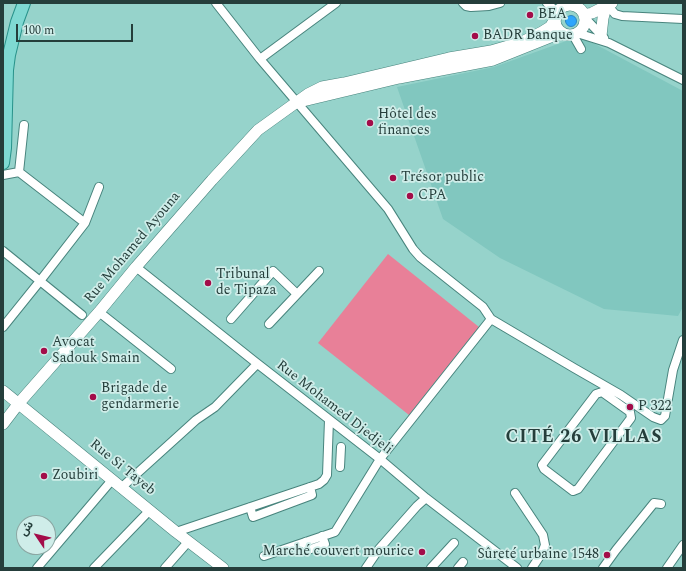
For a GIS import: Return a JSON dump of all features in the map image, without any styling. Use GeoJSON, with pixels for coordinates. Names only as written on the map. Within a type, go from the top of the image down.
{"type":"FeatureCollection","features":[{"type":"Feature","properties":{"kind":"main road"},"geometry":{"type":"LineString","coordinates":[[3,163],[5,148],[7,70],[17,22],[24,3]]}},
{"type":"Feature","properties":{"kind":"main road"},"geometry":{"type":"LineString","coordinates":[[573,34],[560,31],[557,27],[557,15],[561,9],[577,10],[607,5],[603,18],[605,40]]}},
{"type":"Feature","properties":{"kind":"main road"},"geometry":{"type":"LineString","coordinates":[[296,102],[399,78],[493,60],[558,34],[573,34],[583,27],[577,10]]}},
{"type":"Feature","properties":{"kind":"main road","name":"Rue Mohamed Ayouna"},"geometry":{"type":"LineString","coordinates":[[3,424],[18,403],[100,312],[136,267],[212,180],[258,130],[296,102],[322,87],[449,58],[491,51],[522,42],[550,27],[557,15]]}},
{"type":"Feature","properties":{"kind":"main road","name":"Rue Si Tayeb"},"geometry":{"type":"LineString","coordinates":[[3,391],[188,542],[223,568]]}},
{"type":"Feature","properties":{"kind":"street"},"geometry":{"type":"LineString","coordinates":[[216,3],[260,59],[388,209],[413,249],[420,257],[483,307],[491,318],[661,420],[665,416],[673,370],[683,340]]}},
{"type":"Feature","properties":{"kind":"street"},"geometry":{"type":"LineString","coordinates":[[260,59],[336,3]]}},
{"type":"Feature","properties":{"kind":"street"},"geometry":{"type":"LineString","coordinates":[[463,3],[466,6],[471,7],[489,6],[500,3]]}},
{"type":"Feature","properties":{"kind":"street"},"geometry":{"type":"LineString","coordinates":[[547,3],[557,15]]}},
{"type":"Feature","properties":{"kind":"street"},"geometry":{"type":"LineString","coordinates":[[607,5],[615,14],[622,16],[683,19]]}},
{"type":"Feature","properties":{"kind":"street"},"geometry":{"type":"LineString","coordinates":[[577,10],[605,40]]}},
{"type":"Feature","properties":{"kind":"street"},"geometry":{"type":"LineString","coordinates":[[573,34],[605,40],[683,80]]}},
{"type":"Feature","properties":{"kind":"street"},"geometry":{"type":"LineString","coordinates":[[573,34],[581,49]]}},
{"type":"Feature","properties":{"kind":"street"},"geometry":{"type":"LineString","coordinates":[[19,172],[24,124]]}},
{"type":"Feature","properties":{"kind":"street"},"geometry":{"type":"LineString","coordinates":[[3,175],[19,172],[86,223]]}},
{"type":"Feature","properties":{"kind":"street"},"geometry":{"type":"LineString","coordinates":[[3,327],[86,223],[99,187]]}},
{"type":"Feature","properties":{"kind":"street"},"geometry":{"type":"LineString","coordinates":[[3,251],[82,315]]}},
{"type":"Feature","properties":{"kind":"street","name":"Rue Mohamed Djedjeli"},"geometry":{"type":"LineString","coordinates":[[136,267],[257,364],[380,459],[508,565],[518,568]]}},
{"type":"Feature","properties":{"kind":"street"},"geometry":{"type":"LineString","coordinates":[[231,319],[273,271],[297,294]]}},
{"type":"Feature","properties":{"kind":"street"},"geometry":{"type":"LineString","coordinates":[[270,324],[319,271]]}},
{"type":"Feature","properties":{"kind":"street"},"geometry":{"type":"LineString","coordinates":[[100,312],[171,369]]}},
{"type":"Feature","properties":{"kind":"street"},"geometry":{"type":"LineString","coordinates":[[264,556],[331,534],[338,529],[380,459],[491,318]]}},
{"type":"Feature","properties":{"kind":"street"},"geometry":{"type":"LineString","coordinates":[[122,487],[196,420],[214,408],[257,364]]}},
{"type":"Feature","properties":{"kind":"street"},"geometry":{"type":"LineString","coordinates":[[631,414],[604,393],[598,392],[543,463],[543,468],[571,490],[576,490],[630,419],[631,414],[639,406]]}},
{"type":"Feature","properties":{"kind":"street"},"geometry":{"type":"LineString","coordinates":[[176,532],[320,484],[325,477],[329,420]]}},
{"type":"Feature","properties":{"kind":"street"},"geometry":{"type":"LineString","coordinates":[[340,467],[341,447]]}},
{"type":"Feature","properties":{"kind":"street"},"geometry":{"type":"LineString","coordinates":[[327,457],[340,458]]}},
{"type":"Feature","properties":{"kind":"street"},"geometry":{"type":"LineString","coordinates":[[37,568],[112,480]]}},
{"type":"Feature","properties":{"kind":"street"},"geometry":{"type":"LineString","coordinates":[[515,493],[543,535],[545,545],[542,554],[532,568]]}},
{"type":"Feature","properties":{"kind":"street"},"geometry":{"type":"LineString","coordinates":[[369,567],[379,550],[417,506],[426,498]]}},
{"type":"Feature","properties":{"kind":"street"},"geometry":{"type":"LineString","coordinates":[[603,568],[654,503],[661,504]]}},
{"type":"Feature","properties":{"kind":"street"},"geometry":{"type":"LineString","coordinates":[[94,568],[150,510]]}},
{"type":"Feature","properties":{"kind":"street"},"geometry":{"type":"LineString","coordinates":[[165,568],[188,542]]}},
{"type":"Feature","properties":{"kind":"street"},"geometry":{"type":"LineString","coordinates":[[431,568],[454,543]]}},
{"type":"Feature","properties":{"kind":"street"},"geometry":{"type":"LineString","coordinates":[[667,568],[683,545]]}},
{"type":"Feature","properties":{"kind":"shaded area"},"geometry":{"type":"Polygon","coordinates":[[[580,36],[683,91],[683,307],[678,316],[604,309],[500,258],[443,219],[397,87],[494,67],[580,36]]]}},
{"type":"Feature","properties":{"kind":"shaded area"},"geometry":{"type":"Polygon","coordinates":[[[388,254],[479,327],[409,415],[318,343],[388,254]]]}},
{"type":"Feature","properties":{"kind":"water"},"geometry":{"type":"Polygon","coordinates":[[[569,16],[573,16],[575,17],[575,25],[569,26],[566,23],[566,19],[569,16]]]}},
{"type":"Feature","properties":{"kind":"place","name":"BEA"},"geometry":{"type":"Point","coordinates":[530,15]}},
{"type":"Feature","properties":{"kind":"place","name":"BADR Banque"},"geometry":{"type":"Point","coordinates":[475,36]}},
{"type":"Feature","properties":{"kind":"place","name":"Hôtel des finances"},"geometry":{"type":"Point","coordinates":[370,123]}},
{"type":"Feature","properties":{"kind":"place","name":"Trésor public"},"geometry":{"type":"Point","coordinates":[393,178]}},
{"type":"Feature","properties":{"kind":"place","name":"CPA"},"geometry":{"type":"Point","coordinates":[410,196]}},
{"type":"Feature","properties":{"kind":"place","name":"Tribunal de Tipaza"},"geometry":{"type":"Point","coordinates":[208,283]}},
{"type":"Feature","properties":{"kind":"place","name":"Avocat Sadouk Smain"},"geometry":{"type":"Point","coordinates":[44,351]}},
{"type":"Feature","properties":{"kind":"place","name":"Brigade de gendarmerie"},"geometry":{"type":"Point","coordinates":[93,397]}},
{"type":"Feature","properties":{"kind":"place","name":"P 322"},"geometry":{"type":"Point","coordinates":[630,407]}},
{"type":"Feature","properties":{"kind":"place","name":"Zoubiri"},"geometry":{"type":"Point","coordinates":[44,476]}},
{"type":"Feature","properties":{"kind":"place","name":"Marché couvert mourice"},"geometry":{"type":"Point","coordinates":[422,552]}},
{"type":"Feature","properties":{"kind":"place","name":"Sûreté urbaine 1548"},"geometry":{"type":"Point","coordinates":[607,555]}},
{"type":"Feature","properties":{"kind":"district","name":"CITÉ 26 VILLAS"},"geometry":{"type":"Point","coordinates":[584,438]}}]}
